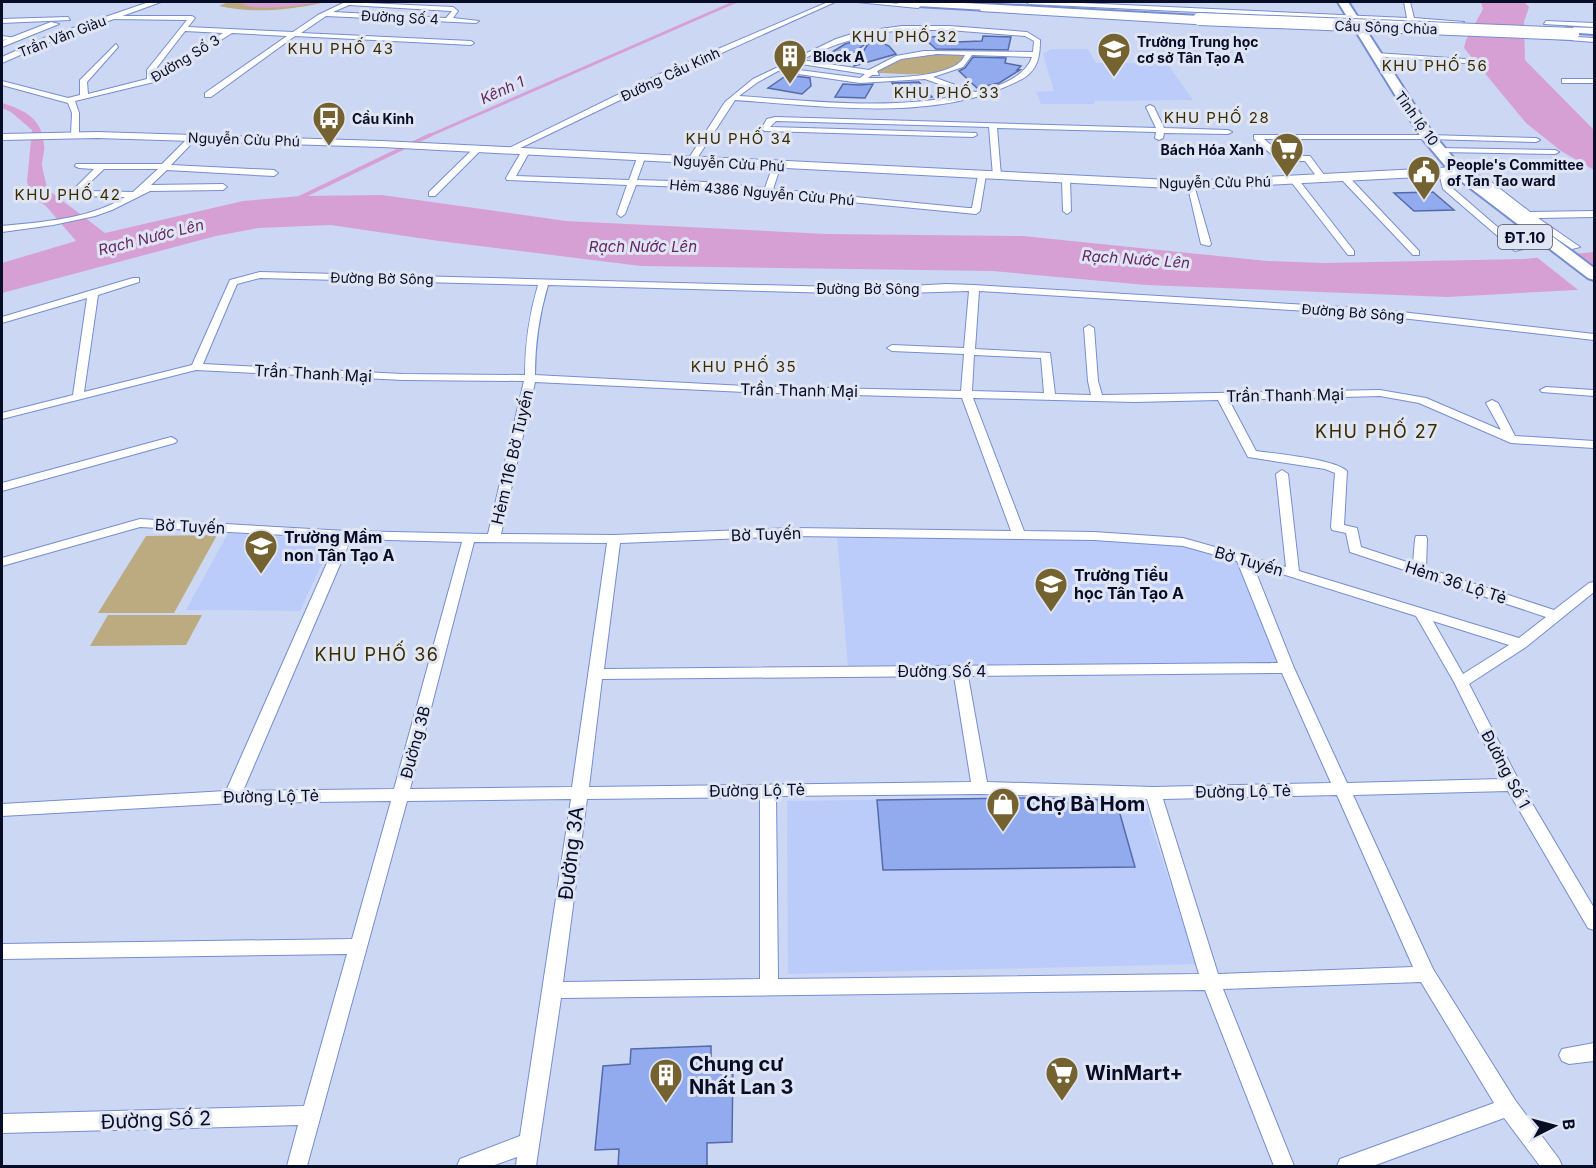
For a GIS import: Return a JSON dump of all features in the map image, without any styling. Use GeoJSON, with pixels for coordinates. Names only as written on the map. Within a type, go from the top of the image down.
{"type":"FeatureCollection","features":[{"type":"Feature","properties":{"kind":"main road","name":"Trần Văn Giàu"},"geometry":{"type":"LineString","coordinates":[[2,60],[47,40],[156,2]]}},
{"type":"Feature","properties":{"kind":"main road"},"geometry":{"type":"LineString","coordinates":[[900,2],[1199,17]]}},
{"type":"Feature","properties":{"kind":"main road"},"geometry":{"type":"LineString","coordinates":[[963,2],[1199,17]]}},
{"type":"Feature","properties":{"kind":"main road","name":"Tỉnh lộ 10"},"geometry":{"type":"LineString","coordinates":[[1343,2],[1397,92],[1460,178]]}},
{"type":"Feature","properties":{"kind":"main road","name":"Trần Văn Giàu"},"geometry":{"type":"LineString","coordinates":[[2,44],[79,16]]}},
{"type":"Feature","properties":{"kind":"main road","name":"Cầu Sông Chùa"},"geometry":{"type":"LineString","coordinates":[[1199,17],[1594,33]]}},
{"type":"Feature","properties":{"kind":"main road","name":"Nguyễn Cửu Phú"},"geometry":{"type":"LineString","coordinates":[[2,137],[75,135],[194,137],[382,144],[1190,185],[1345,178],[1460,178]]}},
{"type":"Feature","properties":{"kind":"main road","name":"ĐT.10"},"geometry":{"type":"LineString","coordinates":[[1460,178],[1594,275]]}},
{"type":"Feature","properties":{"kind":"main road","name":"ĐT.10"},"geometry":{"type":"LineString","coordinates":[[1460,178],[1594,291]]}},
{"type":"Feature","properties":{"kind":"street"},"geometry":{"type":"LineString","coordinates":[[208,95],[325,14],[349,2],[455,10],[448,20]]}},
{"type":"Feature","properties":{"kind":"street","name":"Đường Cầu Kinh"},"geometry":{"type":"LineString","coordinates":[[509,150],[665,75],[832,2]]}},
{"type":"Feature","properties":{"kind":"street"},"geometry":{"type":"LineString","coordinates":[[860,2],[1025,12],[1356,24],[1411,20],[1461,22]]}},
{"type":"Feature","properties":{"kind":"street"},"geometry":{"type":"LineString","coordinates":[[1029,2],[1173,9],[1453,33]]}},
{"type":"Feature","properties":{"kind":"street"},"geometry":{"type":"LineString","coordinates":[[1170,2],[1173,9]]}},
{"type":"Feature","properties":{"kind":"street"},"geometry":{"type":"LineString","coordinates":[[1407,2],[1411,20]]}},
{"type":"Feature","properties":{"kind":"street"},"geometry":{"type":"LineString","coordinates":[[1015,33],[1025,12]]}},
{"type":"Feature","properties":{"kind":"street","name":"Đường Số 4"},"geometry":{"type":"LineString","coordinates":[[325,14],[476,21]]}},
{"type":"Feature","properties":{"kind":"street"},"geometry":{"type":"LineString","coordinates":[[109,18],[192,18],[151,70],[151,80]]}},
{"type":"Feature","properties":{"kind":"street"},"geometry":{"type":"LineString","coordinates":[[2,21],[68,20]]}},
{"type":"Feature","properties":{"kind":"street"},"geometry":{"type":"LineString","coordinates":[[1546,23],[1594,25]]}},
{"type":"Feature","properties":{"kind":"street"},"geometry":{"type":"LineString","coordinates":[[691,161],[733,98],[747,86],[776,69],[839,40],[899,29],[952,28],[1015,33],[1034,36],[1037,40],[1036,55],[1027,72],[1002,87],[975,95],[902,104],[733,98]]}},
{"type":"Feature","properties":{"kind":"street"},"geometry":{"type":"LineString","coordinates":[[184,29],[471,43]]}},
{"type":"Feature","properties":{"kind":"street","name":"Đường Số 3"},"geometry":{"type":"LineString","coordinates":[[68,100],[151,80],[231,31]]}},
{"type":"Feature","properties":{"kind":"street"},"geometry":{"type":"LineString","coordinates":[[1542,35],[1594,40]]}},
{"type":"Feature","properties":{"kind":"street"},"geometry":{"type":"LineString","coordinates":[[2,38],[14,38]]}},
{"type":"Feature","properties":{"kind":"street"},"geometry":{"type":"LineString","coordinates":[[84,96],[82,84],[116,46]]}},
{"type":"Feature","properties":{"kind":"street"},"geometry":{"type":"LineString","coordinates":[[776,69],[860,81],[891,81],[926,77],[946,71],[965,63],[969,53]]}},
{"type":"Feature","properties":{"kind":"street"},"geometry":{"type":"LineString","coordinates":[[860,81],[883,63],[912,54],[1036,55]]}},
{"type":"Feature","properties":{"kind":"street"},"geometry":{"type":"LineString","coordinates":[[1376,55],[1465,61]]}},
{"type":"Feature","properties":{"kind":"street"},"geometry":{"type":"LineString","coordinates":[[794,61],[869,73],[929,74],[946,71]]}},
{"type":"Feature","properties":{"kind":"street"},"geometry":{"type":"LineString","coordinates":[[926,77],[975,95]]}},
{"type":"Feature","properties":{"kind":"street"},"geometry":{"type":"LineString","coordinates":[[1565,81],[1594,81]]}},
{"type":"Feature","properties":{"kind":"street"},"geometry":{"type":"LineString","coordinates":[[2,83],[68,100],[74,105],[75,135]]}},
{"type":"Feature","properties":{"kind":"street"},"geometry":{"type":"LineString","coordinates":[[1076,137],[1158,139],[1161,130],[1150,107]]}},
{"type":"Feature","properties":{"kind":"street"},"geometry":{"type":"LineString","coordinates":[[1006,135],[994,130],[822,120],[775,119],[770,121],[765,129],[895,132],[994,130],[1065,128],[1228,132]]}},
{"type":"Feature","properties":{"kind":"street"},"geometry":{"type":"LineString","coordinates":[[819,130],[822,120]]}},
{"type":"Feature","properties":{"kind":"street"},"geometry":{"type":"LineString","coordinates":[[895,132],[896,123]]}},
{"type":"Feature","properties":{"kind":"street"},"geometry":{"type":"LineString","coordinates":[[1064,137],[1065,128]]}},
{"type":"Feature","properties":{"kind":"street"},"geometry":{"type":"LineString","coordinates":[[994,130],[997,176]]}},
{"type":"Feature","properties":{"kind":"street"},"geometry":{"type":"LineString","coordinates":[[102,166],[78,189],[82,194],[137,193],[194,137]]}},
{"type":"Feature","properties":{"kind":"street"},"geometry":{"type":"LineString","coordinates":[[1323,179],[1307,158],[1282,159],[1257,137],[1428,137],[1536,140]]}},
{"type":"Feature","properties":{"kind":"street"},"geometry":{"type":"LineString","coordinates":[[432,195],[478,149]]}},
{"type":"Feature","properties":{"kind":"street"},"geometry":{"type":"LineString","coordinates":[[1440,150],[1555,152]]}},
{"type":"Feature","properties":{"kind":"street","name":"Hẻm 4386 Nguyễn Cửu Phú"},"geometry":{"type":"LineString","coordinates":[[525,151],[510,178],[706,185],[976,212],[982,175]]}},
{"type":"Feature","properties":{"kind":"street"},"geometry":{"type":"LineString","coordinates":[[621,214],[641,158]]}},
{"type":"Feature","properties":{"kind":"street"},"geometry":{"type":"LineString","coordinates":[[768,191],[777,165]]}},
{"type":"Feature","properties":{"kind":"street"},"geometry":{"type":"LineString","coordinates":[[79,166],[164,167],[274,173]]}},
{"type":"Feature","properties":{"kind":"street"},"geometry":{"type":"LineString","coordinates":[[1518,249],[1446,187],[1444,177],[1484,180],[1528,215],[1575,247]]}},
{"type":"Feature","properties":{"kind":"street"},"geometry":{"type":"LineString","coordinates":[[1345,178],[1416,253]]}},
{"type":"Feature","properties":{"kind":"street"},"geometry":{"type":"LineString","coordinates":[[1066,179],[1067,211]]}},
{"type":"Feature","properties":{"kind":"street"},"geometry":{"type":"LineString","coordinates":[[1295,181],[1351,253]]}},
{"type":"Feature","properties":{"kind":"street"},"geometry":{"type":"LineString","coordinates":[[1190,185],[1206,244]]}},
{"type":"Feature","properties":{"kind":"street"},"geometry":{"type":"LineString","coordinates":[[2,229],[39,226],[104,210],[148,189],[223,187]]}},
{"type":"Feature","properties":{"kind":"street"},"geometry":{"type":"LineString","coordinates":[[1528,215],[1594,214]]}},
{"type":"Feature","properties":{"kind":"street"},"geometry":{"type":"LineString","coordinates":[[1537,221],[1564,222]]}},
{"type":"Feature","properties":{"kind":"street","name":"Đường Bờ Sông"},"geometry":{"type":"LineString","coordinates":[[196,367],[233,282],[260,275],[874,291],[946,287],[974,288],[1375,312],[1594,337]]}},
{"type":"Feature","properties":{"kind":"street"},"geometry":{"type":"LineString","coordinates":[[2,320],[135,280]]}},
{"type":"Feature","properties":{"kind":"street","name":"Hẻm 116 Bờ Tuyến"},"geometry":{"type":"LineString","coordinates":[[494,537],[530,378],[530,343],[534,315],[544,281]]}},
{"type":"Feature","properties":{"kind":"street"},"geometry":{"type":"LineString","coordinates":[[974,288],[966,394],[1019,535]]}},
{"type":"Feature","properties":{"kind":"street"},"geometry":{"type":"LineString","coordinates":[[78,397],[93,293]]}},
{"type":"Feature","properties":{"kind":"street"},"geometry":{"type":"LineString","coordinates":[[1089,328],[1093,381],[1097,397]]}},
{"type":"Feature","properties":{"kind":"street"},"geometry":{"type":"LineString","coordinates":[[892,348],[1046,355],[1050,396]]}},
{"type":"Feature","properties":{"kind":"street","name":"Trần Thanh Mại"},"geometry":{"type":"LineString","coordinates":[[2,416],[196,367],[403,377],[530,378],[745,389],[1050,396],[1222,397],[1380,393],[1422,400],[1511,439],[1594,444]]}},
{"type":"Feature","properties":{"kind":"street"},"geometry":{"type":"LineString","coordinates":[[1545,390],[1594,393]]}},
{"type":"Feature","properties":{"kind":"street","name":"Hẻm 36 Lộ Tẻ"},"geometry":{"type":"LineString","coordinates":[[1222,397],[1252,454],[1328,466],[1341,471],[1337,527],[1352,531],[1355,549],[1557,616]]}},
{"type":"Feature","properties":{"kind":"street"},"geometry":{"type":"LineString","coordinates":[[1492,403],[1511,439]]}},
{"type":"Feature","properties":{"kind":"street"},"geometry":{"type":"LineString","coordinates":[[2,487],[171,441]]}},
{"type":"Feature","properties":{"kind":"street"},"geometry":{"type":"LineString","coordinates":[[1282,474],[1293,573]]}},
{"type":"Feature","properties":{"kind":"street","name":"Bờ Tuyến"},"geometry":{"type":"LineString","coordinates":[[2,562],[140,523],[346,535],[469,538],[614,539],[794,532],[1094,536],[1183,542],[1293,573],[1521,644]]}},
{"type":"Feature","properties":{"kind":"street"},"geometry":{"type":"LineString","coordinates":[[231,796],[346,535]]}},
{"type":"Feature","properties":{"kind":"street","name":"Đường 3B"},"geometry":{"type":"LineString","coordinates":[[297,1167],[401,795],[469,538]]}},
{"type":"Feature","properties":{"kind":"street","name":"Đường 3A"},"geometry":{"type":"LineString","coordinates":[[526,1167],[553,990],[614,539]]}},
{"type":"Feature","properties":{"kind":"street"},"geometry":{"type":"LineString","coordinates":[[1419,570],[1421,539]]}},
{"type":"Feature","properties":{"kind":"street"},"geometry":{"type":"LineString","coordinates":[[1243,558],[1287,668],[1426,974],[1508,1107],[1552,1167]]}},
{"type":"Feature","properties":{"kind":"street"},"geometry":{"type":"LineString","coordinates":[[1461,682],[1521,644],[1594,586]]}},
{"type":"Feature","properties":{"kind":"street","name":"Đường Số 1"},"geometry":{"type":"LineString","coordinates":[[1421,614],[1461,682],[1513,785],[1594,923]]}},
{"type":"Feature","properties":{"kind":"street","name":"Đường Số 4"},"geometry":{"type":"LineString","coordinates":[[596,674],[1287,668]]}},
{"type":"Feature","properties":{"kind":"street"},"geometry":{"type":"LineString","coordinates":[[960,671],[980,788]]}},
{"type":"Feature","properties":{"kind":"street","name":"Đường Lộ Tẻ"},"geometry":{"type":"LineString","coordinates":[[2,810],[231,796],[980,788],[1153,793],[1513,785]]}},
{"type":"Feature","properties":{"kind":"street"},"geometry":{"type":"LineString","coordinates":[[768,790],[769,988]]}},
{"type":"Feature","properties":{"kind":"street"},"geometry":{"type":"LineString","coordinates":[[1153,793],[1211,982],[1284,1167]]}},
{"type":"Feature","properties":{"kind":"street"},"geometry":{"type":"LineString","coordinates":[[2,951],[358,946]]}},
{"type":"Feature","properties":{"kind":"street"},"geometry":{"type":"LineString","coordinates":[[553,990],[1211,982],[1426,974]]}},
{"type":"Feature","properties":{"kind":"street"},"geometry":{"type":"LineString","coordinates":[[1569,1055],[1594,1052]]}},
{"type":"Feature","properties":{"kind":"street"},"geometry":{"type":"LineString","coordinates":[[1347,1167],[1508,1107]]}},
{"type":"Feature","properties":{"kind":"street","name":"Đường Số 2"},"geometry":{"type":"LineString","coordinates":[[2,1124],[311,1115]]}},
{"type":"Feature","properties":{"kind":"street"},"geometry":{"type":"LineString","coordinates":[[467,1167],[530,1142]]}},
{"type":"Feature","properties":{"kind":"shaded area"},"geometry":{"type":"Polygon","coordinates":[[[228,2],[326,2],[272,10],[246,10],[219,6],[228,2]]]}},
{"type":"Feature","properties":{"kind":"shaded area","name":"Trường Trung học cơ sở Tân Tạo A"},"geometry":{"type":"Polygon","coordinates":[[[1051,49],[1088,49],[1096,63],[1167,63],[1193,100],[1041,104],[1036,92],[1054,91],[1043,54],[1051,49]]]}},
{"type":"Feature","properties":{"kind":"shaded area"},"geometry":{"type":"Polygon","coordinates":[[[963,55],[963,60],[955,66],[933,73],[875,73],[892,63],[909,57],[963,55]]]}},
{"type":"Feature","properties":{"kind":"shaded area","name":"Trường Mầm non Tân Tạo A"},"geometry":{"type":"Polygon","coordinates":[[[228,533],[333,540],[300,611],[186,610],[228,533]]]}},
{"type":"Feature","properties":{"kind":"shaded area"},"geometry":{"type":"Polygon","coordinates":[[[217,535],[174,613],[98,613],[146,536],[217,535]]]}},
{"type":"Feature","properties":{"kind":"shaded area","name":"Trường Tiểu học Tân Tạo A"},"geometry":{"type":"Polygon","coordinates":[[[837,536],[1089,539],[1178,545],[1237,561],[1278,664],[848,666],[837,536]]]}},
{"type":"Feature","properties":{"kind":"shaded area"},"geometry":{"type":"Polygon","coordinates":[[[108,615],[202,615],[186,645],[90,646],[108,615]]]}},
{"type":"Feature","properties":{"kind":"shaded area"},"geometry":{"type":"Polygon","coordinates":[[[1142,796],[1196,964],[788,974],[787,801],[1142,796]]]}},
{"type":"Feature","properties":{"kind":"water"},"geometry":{"type":"Polygon","coordinates":[[[240,2],[321,2],[265,8],[240,2]]]}},
{"type":"Feature","properties":{"kind":"water"},"geometry":{"type":"Polygon","coordinates":[[[1481,2],[1524,2],[1529,7],[1524,22],[1525,60],[1594,130],[1594,170],[1561,151],[1526,123],[1464,48],[1483,9],[1481,2]]]}},
{"type":"Feature","properties":{"kind":"water","name":"Rạch Nước Lên"},"geometry":{"type":"Polygon","coordinates":[[[2,103],[31,117],[40,129],[44,148],[42,165],[47,189],[105,233],[243,201],[301,196],[382,195],[566,221],[827,234],[1023,236],[1267,261],[1324,263],[1523,259],[1594,252],[1594,289],[1447,297],[1146,285],[992,271],[641,266],[331,225],[258,228],[216,236],[2,293],[2,263],[76,241],[46,206],[32,197],[27,182],[32,130],[11,112],[2,108],[2,103]]]}},
{"type":"Feature","properties":{"kind":"pier"},"geometry":{"type":"Polygon","coordinates":[[[1574,251],[1594,266],[1594,292],[1582,293],[1534,255],[1574,251]]]}},
{"type":"Feature","properties":{"kind":"building"},"geometry":{"type":"Polygon","coordinates":[[[948,35],[955,42],[982,41],[983,36],[1011,37],[1008,50],[936,49],[924,38],[948,35]]]}},
{"type":"Feature","properties":{"kind":"building"},"geometry":{"type":"Polygon","coordinates":[[[867,38],[869,41],[840,63],[819,60],[845,44],[867,38]]]}},
{"type":"Feature","properties":{"kind":"building"},"geometry":{"type":"Polygon","coordinates":[[[878,41],[889,46],[896,54],[854,66],[868,44],[878,41]]]}},
{"type":"Feature","properties":{"kind":"building"},"geometry":{"type":"Polygon","coordinates":[[[973,57],[1006,58],[1005,63],[1021,66],[1017,70],[1020,70],[999,83],[977,88],[959,71],[965,68],[973,57]]]}},
{"type":"Feature","properties":{"kind":"building","name":"Block A"},"geometry":{"type":"Polygon","coordinates":[[[787,75],[810,78],[811,86],[802,94],[768,88],[787,75]]]}},
{"type":"Feature","properties":{"kind":"building"},"geometry":{"type":"Polygon","coordinates":[[[919,82],[932,97],[905,100],[892,83],[919,82]]]}},
{"type":"Feature","properties":{"kind":"building"},"geometry":{"type":"Polygon","coordinates":[[[843,84],[873,84],[865,98],[835,97],[843,84]]]}},
{"type":"Feature","properties":{"kind":"building","name":"People's Committee of Tan Tao ward"},"geometry":{"type":"Polygon","coordinates":[[[1433,192],[1454,210],[1414,211],[1394,193],[1433,192]]]}},
{"type":"Feature","properties":{"kind":"building","name":"Chợ Bà Hom"},"geometry":{"type":"Polygon","coordinates":[[[1024,798],[1116,800],[1135,867],[883,870],[877,800],[1024,798]]]}},
{"type":"Feature","properties":{"kind":"building","name":"Chung cư Nhất Lan 3"},"geometry":{"type":"Polygon","coordinates":[[[711,1046],[711,1066],[733,1065],[732,1142],[707,1143],[707,1167],[618,1167],[619,1149],[595,1150],[603,1066],[630,1064],[631,1049],[711,1046]]]}},
{"type":"Feature","properties":{"kind":"waterway","name":"Kênh 1"},"geometry":{"type":"LineString","coordinates":[[426,137],[735,2]]}},
{"type":"Feature","properties":{"kind":"waterway","name":"Kênh 1"},"geometry":{"type":"LineString","coordinates":[[297,199],[430,135]]}},
{"type":"Feature","properties":{"kind":"place","name":"Trường Trung học cơ sở Tân Tạo A"},"geometry":{"type":"Point","coordinates":[1114,78]}},
{"type":"Feature","properties":{"kind":"place","name":"Block A"},"geometry":{"type":"Point","coordinates":[790,85]}},
{"type":"Feature","properties":{"kind":"place","name":"Cầu Kinh"},"geometry":{"type":"Point","coordinates":[329,147]}},
{"type":"Feature","properties":{"kind":"place","name":"Bách Hóa Xanh"},"geometry":{"type":"Point","coordinates":[1287,178]}},
{"type":"Feature","properties":{"kind":"place","name":"People's Committee of Tan Tao ward"},"geometry":{"type":"Point","coordinates":[1424,201]}},
{"type":"Feature","properties":{"kind":"place","name":"Trường Mầm non Tân Tạo A"},"geometry":{"type":"Point","coordinates":[261,575]}},
{"type":"Feature","properties":{"kind":"place","name":"Trường Tiểu học Tân Tạo A"},"geometry":{"type":"Point","coordinates":[1051,613]}},
{"type":"Feature","properties":{"kind":"place","name":"Chợ Bà Hom"},"geometry":{"type":"Point","coordinates":[1003,833]}},
{"type":"Feature","properties":{"kind":"place","name":"WinMart+"},"geometry":{"type":"Point","coordinates":[1062,1102]}},
{"type":"Feature","properties":{"kind":"place","name":"Chung cư Nhất Lan 3"},"geometry":{"type":"Point","coordinates":[666,1104]}},
{"type":"Feature","properties":{"kind":"district","name":"KHU PHỐ 32"},"geometry":{"type":"Point","coordinates":[905,36]}},
{"type":"Feature","properties":{"kind":"district","name":"KHU PHỐ 43"},"geometry":{"type":"Point","coordinates":[341,48]}},
{"type":"Feature","properties":{"kind":"district","name":"KHU PHỐ 56"},"geometry":{"type":"Point","coordinates":[1435,65]}},
{"type":"Feature","properties":{"kind":"district","name":"KHU PHỐ 33"},"geometry":{"type":"Point","coordinates":[947,92]}},
{"type":"Feature","properties":{"kind":"district","name":"KHU PHỐ 28"},"geometry":{"type":"Point","coordinates":[1217,117]}},
{"type":"Feature","properties":{"kind":"district","name":"KHU PHỐ 34"},"geometry":{"type":"Point","coordinates":[739,138]}},
{"type":"Feature","properties":{"kind":"district","name":"KHU PHỐ 42"},"geometry":{"type":"Point","coordinates":[68,194]}},
{"type":"Feature","properties":{"kind":"district","name":"KHU PHỐ 35"},"geometry":{"type":"Point","coordinates":[744,366]}},
{"type":"Feature","properties":{"kind":"district","name":"KHU PHỐ 27"},"geometry":{"type":"Point","coordinates":[1377,431]}},
{"type":"Feature","properties":{"kind":"district","name":"KHU PHỐ 36"},"geometry":{"type":"Point","coordinates":[377,654]}}]}
